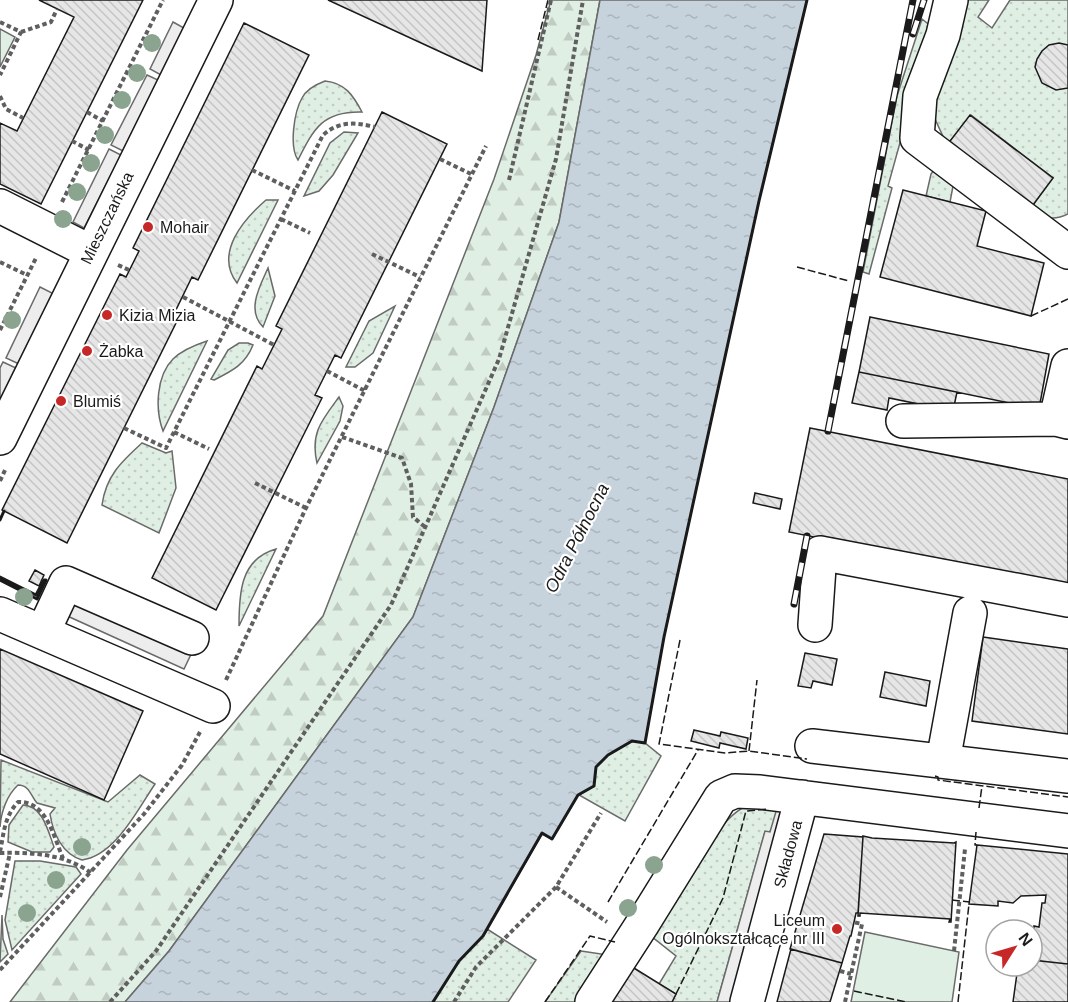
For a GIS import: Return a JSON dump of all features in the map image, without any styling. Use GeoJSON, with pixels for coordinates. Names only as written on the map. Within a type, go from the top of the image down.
{"type":"FeatureCollection","features":[{"type":"Feature","properties":{"kind":"street","name":"Mieszczańska"},"geometry":{"type":"LineString","coordinates":[[0,438],[216,0]]}},
{"type":"Feature","properties":{"kind":"street"},"geometry":{"type":"LineString","coordinates":[[951,0],[943,35],[920,96],[917,138],[1068,252]]}},
{"type":"Feature","properties":{"kind":"street"},"geometry":{"type":"LineString","coordinates":[[0,206],[91,252]]}},
{"type":"Feature","properties":{"kind":"street"},"geometry":{"type":"LineString","coordinates":[[903,421],[1062,421],[1068,366]]}},
{"type":"Feature","properties":{"kind":"street"},"geometry":{"type":"LineString","coordinates":[[815,625],[820,553],[1068,600]]}},
{"type":"Feature","properties":{"kind":"street"},"geometry":{"type":"LineString","coordinates":[[43,632],[66,583],[192,638]]}},
{"type":"Feature","properties":{"kind":"street"},"geometry":{"type":"LineString","coordinates":[[943,761],[970,613]]}},
{"type":"Feature","properties":{"kind":"street"},"geometry":{"type":"LineString","coordinates":[[0,614],[213,706]]}},
{"type":"Feature","properties":{"kind":"street"},"geometry":{"type":"LineString","coordinates":[[812,746],[1068,776]]}},
{"type":"Feature","properties":{"kind":"street"},"geometry":{"type":"LineString","coordinates":[[592,1002],[721,797],[735,791],[760,792],[801,804],[1068,831]]}},
{"type":"Feature","properties":{"kind":"street","name":"Składowa"},"geometry":{"type":"LineString","coordinates":[[747,1002],[801,804]]}},
{"type":"Feature","properties":{"kind":"path"},"geometry":{"type":"LineString","coordinates":[[0,330],[163,0]]}},
{"type":"Feature","properties":{"kind":"path"},"geometry":{"type":"LineString","coordinates":[[509,180],[551,0]]}},
{"type":"Feature","properties":{"kind":"path"},"geometry":{"type":"LineString","coordinates":[[110,1002],[156,951],[391,605],[499,359],[556,159],[583,0]]}},
{"type":"Feature","properties":{"kind":"path"},"geometry":{"type":"LineString","coordinates":[[0,22],[21,32],[51,22],[57,9]]}},
{"type":"Feature","properties":{"kind":"path"},"geometry":{"type":"LineString","coordinates":[[0,75],[21,32]]}},
{"type":"Feature","properties":{"kind":"path"},"geometry":{"type":"LineString","coordinates":[[0,96],[6,109],[23,118]]}},
{"type":"Feature","properties":{"kind":"path"},"geometry":{"type":"LineString","coordinates":[[87,112],[104,121]]}},
{"type":"Feature","properties":{"kind":"path"},"geometry":{"type":"LineString","coordinates":[[124,428],[166,448],[323,135],[333,127],[360,123],[375,127]]}},
{"type":"Feature","properties":{"kind":"path"},"geometry":{"type":"LineString","coordinates":[[72,141],[89,150]]}},
{"type":"Feature","properties":{"kind":"path"},"geometry":{"type":"LineString","coordinates":[[0,970],[144,814],[182,765],[213,706],[306,508],[486,146]]}},
{"type":"Feature","properties":{"kind":"path"},"geometry":{"type":"LineString","coordinates":[[440,159],[471,174]]}},
{"type":"Feature","properties":{"kind":"path"},"geometry":{"type":"LineString","coordinates":[[252,170],[295,191]]}},
{"type":"Feature","properties":{"kind":"path"},"geometry":{"type":"LineString","coordinates":[[281,219],[310,233]]}},
{"type":"Feature","properties":{"kind":"path"},"geometry":{"type":"LineString","coordinates":[[372,254],[420,277]]}},
{"type":"Feature","properties":{"kind":"path"},"geometry":{"type":"LineString","coordinates":[[0,262],[27,275]]}},
{"type":"Feature","properties":{"kind":"path"},"geometry":{"type":"LineString","coordinates":[[183,297],[274,345]]}},
{"type":"Feature","properties":{"kind":"path"},"geometry":{"type":"LineString","coordinates":[[327,371],[365,391]]}},
{"type":"Feature","properties":{"kind":"path"},"geometry":{"type":"LineString","coordinates":[[174,432],[209,449]]}},
{"type":"Feature","properties":{"kind":"path"},"geometry":{"type":"LineString","coordinates":[[342,437],[402,458],[411,484],[413,518],[425,527]]}},
{"type":"Feature","properties":{"kind":"path"},"geometry":{"type":"LineString","coordinates":[[255,483],[306,508]]}},
{"type":"Feature","properties":{"kind":"path"},"geometry":{"type":"LineString","coordinates":[[63,858],[47,819],[39,809],[28,802],[18,802],[9,812],[0,853],[63,858],[79,864],[91,873]]}},
{"type":"Feature","properties":{"kind":"path"},"geometry":{"type":"LineString","coordinates":[[454,1002],[476,968],[556,887],[601,813]]}},
{"type":"Feature","properties":{"kind":"path"},"geometry":{"type":"LineString","coordinates":[[954,951],[965,847]]}},
{"type":"Feature","properties":{"kind":"path"},"geometry":{"type":"LineString","coordinates":[[0,897],[10,853]]}},
{"type":"Feature","properties":{"kind":"path"},"geometry":{"type":"LineString","coordinates":[[556,887],[611,924]]}},
{"type":"Feature","properties":{"kind":"path"},"geometry":{"type":"LineString","coordinates":[[845,1002],[862,924],[853,922]]}},
{"type":"Feature","properties":{"kind":"path"},"geometry":{"type":"LineString","coordinates":[[840,971],[851,974]]}},
{"type":"Feature","properties":{"kind":"green space"},"geometry":{"type":"Polygon","coordinates":[[[551,0],[600,0],[559,222],[494,407],[413,617],[169,951],[125,1002],[10,1002],[127,850],[323,616],[494,179],[536,55],[551,0]]]}},
{"type":"Feature","properties":{"kind":"green space"},"geometry":{"type":"Polygon","coordinates":[[[962,0],[989,0],[978,17],[992,28],[1010,0],[1068,0],[1068,214],[1058,218],[1048,218],[1030,209],[1053,178],[971,115],[947,145],[935,119],[932,87],[962,0]]]}},
{"type":"Feature","properties":{"kind":"green space"},"geometry":{"type":"Polygon","coordinates":[[[922,19],[932,27],[888,186],[892,188],[869,274],[863,272],[897,96],[922,19]]]}},
{"type":"Feature","properties":{"kind":"green space"},"geometry":{"type":"Polygon","coordinates":[[[0,29],[15,37],[0,67],[0,29]]]}},
{"type":"Feature","properties":{"kind":"green space"},"geometry":{"type":"Polygon","coordinates":[[[325,81],[338,84],[348,91],[362,112],[338,115],[321,124],[309,139],[298,160],[293,138],[299,104],[309,90],[325,81]]]}},
{"type":"Feature","properties":{"kind":"green space"},"geometry":{"type":"Polygon","coordinates":[[[344,132],[358,133],[333,175],[319,191],[304,196],[330,143],[344,132]]]}},
{"type":"Feature","properties":{"kind":"green space"},"geometry":{"type":"Polygon","coordinates":[[[934,170],[954,181],[950,202],[926,196],[934,170]]]}},
{"type":"Feature","properties":{"kind":"green space"},"geometry":{"type":"Polygon","coordinates":[[[266,200],[278,200],[237,283],[231,272],[230,249],[241,227],[266,200]]]}},
{"type":"Feature","properties":{"kind":"green space"},"geometry":{"type":"Polygon","coordinates":[[[268,268],[275,296],[263,327],[255,313],[255,306],[258,290],[268,268]]]}},
{"type":"Feature","properties":{"kind":"green space"},"geometry":{"type":"Polygon","coordinates":[[[395,306],[373,353],[355,367],[346,367],[369,321],[395,306]]]}},
{"type":"Feature","properties":{"kind":"green space"},"geometry":{"type":"Polygon","coordinates":[[[207,341],[163,431],[158,403],[163,374],[177,356],[207,341]]]}},
{"type":"Feature","properties":{"kind":"green space"},"geometry":{"type":"Polygon","coordinates":[[[239,343],[253,345],[246,358],[232,370],[214,380],[211,379],[228,350],[239,343]]]}},
{"type":"Feature","properties":{"kind":"green space"},"geometry":{"type":"Polygon","coordinates":[[[339,397],[343,406],[340,421],[317,463],[316,435],[339,397]]]}},
{"type":"Feature","properties":{"kind":"green space"},"geometry":{"type":"Polygon","coordinates":[[[142,443],[166,453],[172,451],[176,488],[159,533],[102,505],[107,486],[116,470],[142,443]]]}},
{"type":"Feature","properties":{"kind":"green space"},"geometry":{"type":"Polygon","coordinates":[[[276,549],[239,626],[241,590],[248,569],[264,554],[276,549]]]}},
{"type":"Feature","properties":{"kind":"green space"},"geometry":{"type":"Polygon","coordinates":[[[632,741],[645,743],[661,756],[625,821],[579,795],[594,786],[596,767],[608,755],[632,741]]]}},
{"type":"Feature","properties":{"kind":"green space"},"geometry":{"type":"Polygon","coordinates":[[[1,760],[108,802],[140,775],[155,784],[115,841],[94,857],[82,860],[69,853],[56,835],[50,814],[55,808],[37,803],[25,787],[18,785],[14,789],[3,810],[0,827],[1,760]]]}},
{"type":"Feature","properties":{"kind":"green space"},"geometry":{"type":"Polygon","coordinates":[[[786,803],[769,833],[765,832],[717,1002],[672,1002],[676,994],[659,984],[676,956],[651,936],[707,845],[734,814],[745,807],[786,803]]]}},
{"type":"Feature","properties":{"kind":"green space"},"geometry":{"type":"Polygon","coordinates":[[[23,805],[30,806],[44,820],[54,847],[50,852],[32,852],[8,842],[9,825],[23,805]]]}},
{"type":"Feature","properties":{"kind":"green space"},"geometry":{"type":"Polygon","coordinates":[[[15,861],[40,861],[76,867],[81,874],[12,950],[5,920],[15,861]]]}},
{"type":"Feature","properties":{"kind":"green space"},"geometry":{"type":"Polygon","coordinates":[[[2,915],[3,939],[8,954],[0,962],[2,915]]]}},
{"type":"Feature","properties":{"kind":"green space"},"geometry":{"type":"Polygon","coordinates":[[[487,929],[536,960],[508,1002],[433,1002],[459,961],[487,929]]]}},
{"type":"Feature","properties":{"kind":"green space"},"geometry":{"type":"Polygon","coordinates":[[[865,932],[959,952],[952,1002],[851,1002],[865,932]]]}},
{"type":"Feature","properties":{"kind":"green space"},"geometry":{"type":"Polygon","coordinates":[[[581,951],[608,955],[579,1002],[545,1002],[581,951]]]}},
{"type":"Feature","properties":{"kind":"shaded area"},"geometry":{"type":"Polygon","coordinates":[[[173,22],[184,28],[161,75],[150,69],[173,22]]]}},
{"type":"Feature","properties":{"kind":"shaded area"},"geometry":{"type":"Polygon","coordinates":[[[147,75],[158,80],[123,151],[111,145],[147,75]]]}},
{"type":"Feature","properties":{"kind":"shaded area"},"geometry":{"type":"Polygon","coordinates":[[[109,149],[121,155],[84,228],[73,222],[109,149]]]}},
{"type":"Feature","properties":{"kind":"shaded area"},"geometry":{"type":"Polygon","coordinates":[[[40,287],[54,294],[19,364],[6,358],[40,287]]]}},
{"type":"Feature","properties":{"kind":"shaded area"},"geometry":{"type":"Polygon","coordinates":[[[3,362],[16,368],[0,400],[0,368],[3,362]]]}},
{"type":"Feature","properties":{"kind":"shaded area"},"geometry":{"type":"Polygon","coordinates":[[[71,595],[193,650],[184,669],[63,614],[71,595]]]}},
{"type":"Feature","properties":{"kind":"shaded area"},"geometry":{"type":"Polygon","coordinates":[[[777,808],[790,809],[736,1002],[717,1002],[765,831],[770,832],[777,808]]]}},
{"type":"Feature","properties":{"kind":"water","name":"Odra Północna"},"geometry":{"type":"Polygon","coordinates":[[[600,0],[807,0],[759,201],[664,637],[645,743],[632,741],[608,755],[596,767],[594,786],[578,795],[552,839],[542,834],[483,936],[459,961],[433,1002],[125,1002],[169,951],[413,617],[494,407],[559,222],[600,0]]]}},
{"type":"Feature","properties":{"kind":"building"},"geometry":{"type":"Polygon","coordinates":[[[39,0],[143,0],[41,204],[0,184],[0,123],[17,131],[74,17],[39,0]]]}},
{"type":"Feature","properties":{"kind":"building"},"geometry":{"type":"Polygon","coordinates":[[[328,0],[487,0],[482,71],[328,0]]]}},
{"type":"Feature","properties":{"kind":"building"},"geometry":{"type":"Polygon","coordinates":[[[244,23],[309,55],[198,280],[192,277],[173,316],[178,319],[67,543],[2,510],[120,274],[126,277],[139,251],[133,248],[244,23]]]}},
{"type":"Feature","properties":{"kind":"building"},"geometry":{"type":"Polygon","coordinates":[[[1059,43],[1068,45],[1068,88],[1056,90],[1042,83],[1035,67],[1042,51],[1049,45],[1059,43]]]}},
{"type":"Feature","properties":{"kind":"building"},"geometry":{"type":"Polygon","coordinates":[[[382,112],[447,144],[341,358],[335,355],[315,395],[322,398],[216,610],[152,578],[257,366],[262,369],[282,329],[276,326],[382,112]]]}},
{"type":"Feature","properties":{"kind":"building"},"geometry":{"type":"Polygon","coordinates":[[[970,115],[1053,178],[1030,209],[947,145],[970,115]]]}},
{"type":"Feature","properties":{"kind":"building"},"geometry":{"type":"Polygon","coordinates":[[[903,190],[986,211],[977,246],[1044,263],[1031,316],[880,277],[903,190]]]}},
{"type":"Feature","properties":{"kind":"building"},"geometry":{"type":"Polygon","coordinates":[[[870,317],[1049,354],[1039,409],[859,372],[870,317]]]}},
{"type":"Feature","properties":{"kind":"building"},"geometry":{"type":"Polygon","coordinates":[[[859,372],[957,392],[953,411],[889,398],[887,410],[852,403],[859,372]]]}},
{"type":"Feature","properties":{"kind":"building"},"geometry":{"type":"Polygon","coordinates":[[[810,428],[1068,479],[1068,588],[789,532],[810,428]]]}},
{"type":"Feature","properties":{"kind":"building"},"geometry":{"type":"Polygon","coordinates":[[[755,493],[782,499],[780,509],[753,503],[755,493]]]}},
{"type":"Feature","properties":{"kind":"building"},"geometry":{"type":"Polygon","coordinates":[[[35,570],[44,575],[39,586],[29,581],[35,570]]]}},
{"type":"Feature","properties":{"kind":"building"},"geometry":{"type":"Polygon","coordinates":[[[983,637],[1068,649],[1068,734],[972,721],[983,637]]]}},
{"type":"Feature","properties":{"kind":"building"},"geometry":{"type":"Polygon","coordinates":[[[0,649],[143,711],[104,800],[0,754],[0,649]]]}},
{"type":"Feature","properties":{"kind":"building"},"geometry":{"type":"Polygon","coordinates":[[[805,653],[837,659],[832,685],[813,681],[811,688],[798,686],[805,653]]]}},
{"type":"Feature","properties":{"kind":"building"},"geometry":{"type":"Polygon","coordinates":[[[885,672],[930,681],[926,706],[880,697],[885,672]]]}},
{"type":"Feature","properties":{"kind":"building"},"geometry":{"type":"Polygon","coordinates":[[[694,730],[720,736],[721,732],[748,738],[746,749],[720,743],[719,748],[691,741],[694,730]]]}},
{"type":"Feature","properties":{"kind":"building"},"geometry":{"type":"Polygon","coordinates":[[[824,834],[863,837],[858,913],[856,913],[842,963],[790,949],[824,834]]]}},
{"type":"Feature","properties":{"kind":"building"},"geometry":{"type":"Polygon","coordinates":[[[863,836],[956,842],[951,922],[949,922],[950,919],[860,913],[858,916],[863,836]]]}},
{"type":"Feature","properties":{"kind":"building"},"geometry":{"type":"Polygon","coordinates":[[[977,845],[1068,854],[1068,964],[1044,961],[1044,918],[1040,918],[1042,903],[1045,903],[1046,895],[1021,896],[1013,903],[998,901],[998,906],[969,904],[977,845]]]}},
{"type":"Feature","properties":{"kind":"building"},"geometry":{"type":"Polygon","coordinates":[[[791,949],[842,963],[830,1002],[777,1002],[791,949]]]}},
{"type":"Feature","properties":{"kind":"building"},"geometry":{"type":"Polygon","coordinates":[[[1044,961],[1068,964],[1068,1002],[1013,1002],[1016,978],[1044,978],[1044,961]]]}},
{"type":"Feature","properties":{"kind":"building"},"geometry":{"type":"Polygon","coordinates":[[[629,965],[676,994],[672,1002],[608,1002],[629,965]]]}},
{"type":"Feature","properties":{"kind":"railway"},"geometry":{"type":"LineString","coordinates":[[828,431],[913,0]]}},
{"type":"Feature","properties":{"kind":"railway"},"geometry":{"type":"LineString","coordinates":[[913,34],[924,0]]}},
{"type":"Feature","properties":{"kind":"railway"},"geometry":{"type":"LineString","coordinates":[[794,604],[807,536]]}},
{"type":"Feature","properties":{"kind":"fence"},"geometry":{"type":"LineString","coordinates":[[538,40],[548,0]]}},
{"type":"Feature","properties":{"kind":"fence"},"geometry":{"type":"LineString","coordinates":[[797,267],[849,281]]}},
{"type":"Feature","properties":{"kind":"fence"},"geometry":{"type":"LineString","coordinates":[[1031,316],[1068,299]]}},
{"type":"Feature","properties":{"kind":"fence"},"geometry":{"type":"LineString","coordinates":[[680,640],[659,744],[725,753],[749,751],[807,759]]}},
{"type":"Feature","properties":{"kind":"fence"},"geometry":{"type":"LineString","coordinates":[[749,751],[757,680]]}},
{"type":"Feature","properties":{"kind":"fence"},"geometry":{"type":"LineString","coordinates":[[608,902],[698,750]]}},
{"type":"Feature","properties":{"kind":"fence"},"geometry":{"type":"LineString","coordinates":[[935,776],[938,780],[1068,797]]}},
{"type":"Feature","properties":{"kind":"fence"},"geometry":{"type":"LineString","coordinates":[[979,808],[982,786]]}},
{"type":"Feature","properties":{"kind":"fence"},"geometry":{"type":"LineString","coordinates":[[676,994],[723,898],[746,811],[768,809]]}},
{"type":"Feature","properties":{"kind":"fence"},"geometry":{"type":"LineString","coordinates":[[976,832],[975,845],[977,845]]}},
{"type":"Feature","properties":{"kind":"fence"},"geometry":{"type":"LineString","coordinates":[[952,900],[970,902]]}},
{"type":"Feature","properties":{"kind":"fence"},"geometry":{"type":"LineString","coordinates":[[958,1002],[969,904]]}},
{"type":"Feature","properties":{"kind":"fence"},"geometry":{"type":"LineString","coordinates":[[545,1002],[590,936],[615,942]]}},
{"type":"Feature","properties":{"kind":"fence"},"geometry":{"type":"LineString","coordinates":[[854,991],[906,1002]]}},
{"type":"Feature","properties":{"kind":"wall"},"geometry":{"type":"LineString","coordinates":[[433,1002],[459,961],[483,936],[542,833],[552,839],[578,795],[594,786],[596,767],[608,755],[632,741],[645,743],[664,637],[759,201],[807,0]]}},
{"type":"Feature","properties":{"kind":"wall"},"geometry":{"type":"LineString","coordinates":[[0,520],[4,511]]}},
{"type":"Feature","properties":{"kind":"wall"},"geometry":{"type":"LineString","coordinates":[[0,577],[36,595],[46,580],[37,599],[0,580]]}},
{"type":"Feature","properties":{"kind":"place","name":"Mohair"},"geometry":{"type":"Point","coordinates":[148,227]}},
{"type":"Feature","properties":{"kind":"place","name":"Kizia Mizia"},"geometry":{"type":"Point","coordinates":[107,315]}},
{"type":"Feature","properties":{"kind":"place","name":"Żabka"},"geometry":{"type":"Point","coordinates":[87,351]}},
{"type":"Feature","properties":{"kind":"place","name":"Blumiś"},"geometry":{"type":"Point","coordinates":[61,401]}},
{"type":"Feature","properties":{"kind":"place","name":"Liceum Ogólnokształcące nr III"},"geometry":{"type":"Point","coordinates":[837,929]}}]}
